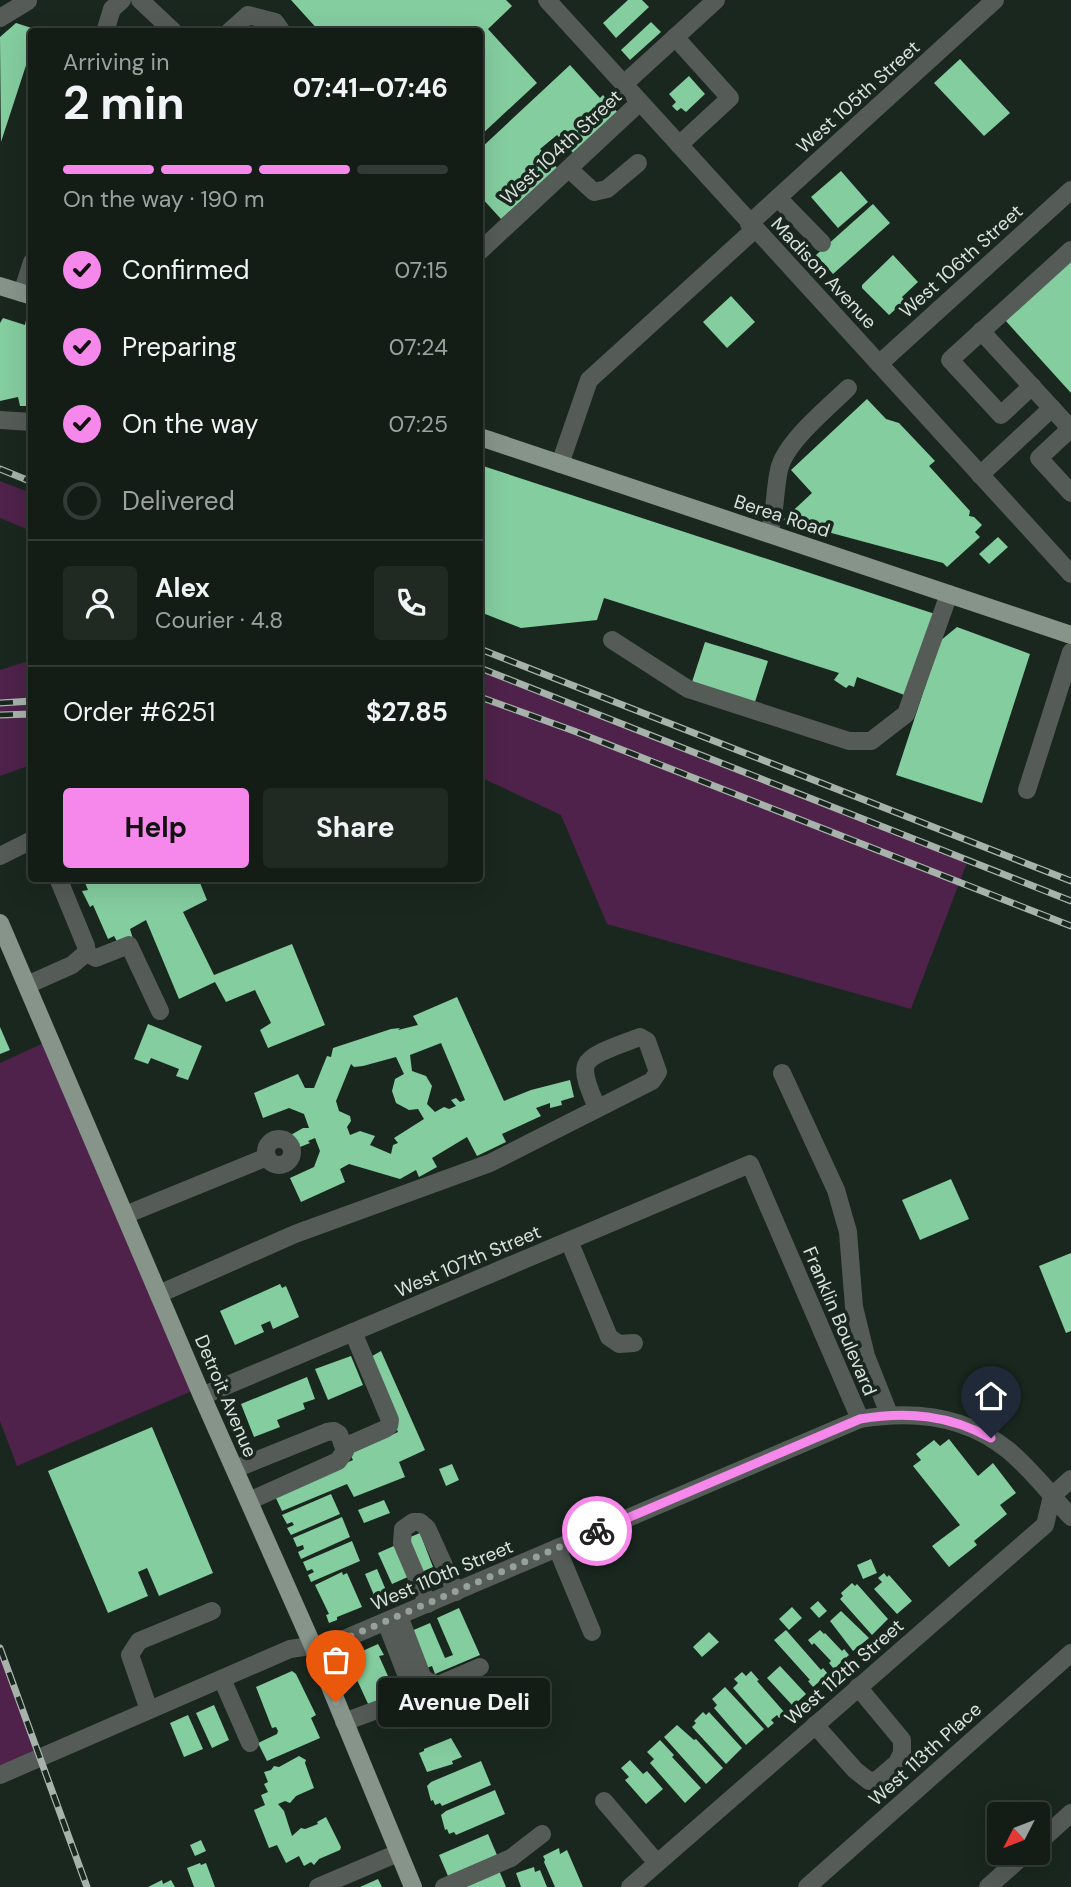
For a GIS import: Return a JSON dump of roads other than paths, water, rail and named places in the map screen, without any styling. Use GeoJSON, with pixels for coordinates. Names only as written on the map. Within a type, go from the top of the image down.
{"type":"FeatureCollection","features":[{"type":"Feature","properties":{"kind":"main road"},"geometry":{"type":"LineString","coordinates":[[0,286],[27,294]]}},
{"type":"Feature","properties":{"kind":"main road","name":"Berea Road"},"geometry":{"type":"LineString","coordinates":[[483,439],[1071,635]]}},
{"type":"Feature","properties":{"kind":"main road","name":"Detroit Avenue"},"geometry":{"type":"LineString","coordinates":[[0,923],[202,1396],[313,1645],[413,1887]]}},
{"type":"Feature","properties":{"kind":"street"},"geometry":{"type":"LineString","coordinates":[[106,28],[112,9],[122,0]]}},
{"type":"Feature","properties":{"kind":"street"},"geometry":{"type":"LineString","coordinates":[[140,0],[170,28]]}},
{"type":"Feature","properties":{"kind":"street","name":"Madison Avenue"},"geometry":{"type":"LineString","coordinates":[[547,0],[1071,574]]}},
{"type":"Feature","properties":{"kind":"street","name":"West 104th Street"},"geometry":{"type":"LineString","coordinates":[[624,84],[716,0]]}},
{"type":"Feature","properties":{"kind":"street","name":"West 105th Street"},"geometry":{"type":"LineString","coordinates":[[560,464],[589,380],[752,226],[778,198],[995,0]]}},
{"type":"Feature","properties":{"kind":"street"},"geometry":{"type":"LineString","coordinates":[[0,18],[28,1]]}},
{"type":"Feature","properties":{"kind":"street"},"geometry":{"type":"LineString","coordinates":[[233,28],[248,15],[275,22],[279,28]]}},
{"type":"Feature","properties":{"kind":"street"},"geometry":{"type":"LineString","coordinates":[[675,37],[730,97],[679,145]]}},
{"type":"Feature","properties":{"kind":"street","name":"West 104th Street"},"geometry":{"type":"LineString","coordinates":[[483,248],[640,102]]}},
{"type":"Feature","properties":{"kind":"street"},"geometry":{"type":"LineString","coordinates":[[569,169],[594,192],[607,189],[638,163]]}},
{"type":"Feature","properties":{"kind":"street","name":"West 106th Street"},"geometry":{"type":"LineString","coordinates":[[879,364],[1071,190]]}},
{"type":"Feature","properties":{"kind":"street"},"geometry":{"type":"LineString","coordinates":[[778,198],[822,243]]}},
{"type":"Feature","properties":{"kind":"street"},"geometry":{"type":"LineString","coordinates":[[1032,386],[1001,415],[950,360],[1071,250]]}},
{"type":"Feature","properties":{"kind":"street"},"geometry":{"type":"LineString","coordinates":[[981,331],[1071,429],[1039,458],[1071,493]]}},
{"type":"Feature","properties":{"kind":"street"},"geometry":{"type":"LineString","coordinates":[[769,534],[775,514],[779,468],[792,445],[848,388]]}},
{"type":"Feature","properties":{"kind":"street"},"geometry":{"type":"LineString","coordinates":[[980,475],[1052,408]]}},
{"type":"Feature","properties":{"kind":"street"},"geometry":{"type":"LineString","coordinates":[[0,419],[28,422]]}},
{"type":"Feature","properties":{"kind":"street"},"geometry":{"type":"LineString","coordinates":[[612,640],[688,689],[849,741],[871,741],[905,714],[949,594]]}},
{"type":"Feature","properties":{"kind":"street"},"geometry":{"type":"LineString","coordinates":[[1027,790],[1071,652]]}},
{"type":"Feature","properties":{"kind":"street"},"geometry":{"type":"LineString","coordinates":[[0,856],[28,843]]}},
{"type":"Feature","properties":{"kind":"street"},"geometry":{"type":"LineString","coordinates":[[27,985],[72,965],[86,953],[86,946],[60,882]]}},
{"type":"Feature","properties":{"kind":"street"},"geometry":{"type":"LineString","coordinates":[[86,953],[96,958],[129,945],[160,1011]]}},
{"type":"Feature","properties":{"kind":"street"},"geometry":{"type":"LineString","coordinates":[[159,1294],[295,1234],[490,1163],[652,1081],[658,1072],[647,1041],[640,1037],[592,1057],[586,1065],[585,1073],[597,1108]]}},
{"type":"Feature","properties":{"kind":"street"},"geometry":{"type":"LineString","coordinates":[[782,1073],[836,1190],[848,1232],[854,1307],[866,1356],[889,1414]]}},
{"type":"Feature","properties":{"kind":"street"},"geometry":{"type":"LineString","coordinates":[[125,1215],[267,1157]]}},
{"type":"Feature","properties":{"kind":"street","name":"Franklin Boulevard"},"geometry":{"type":"LineString","coordinates":[[750,1164],[860,1419],[889,1414],[916,1414],[971,1427],[1010,1451],[1071,1517]]}},
{"type":"Feature","properties":{"kind":"street","name":"West 107th Street"},"geometry":{"type":"LineString","coordinates":[[202,1396],[750,1164]]}},
{"type":"Feature","properties":{"kind":"street"},"geometry":{"type":"LineString","coordinates":[[569,1241],[609,1337],[619,1343],[634,1343]]}},
{"type":"Feature","properties":{"kind":"street"},"geometry":{"type":"LineString","coordinates":[[344,1447],[385,1429],[390,1420],[352,1332]]}},
{"type":"Feature","properties":{"kind":"street","name":"West 110th Street"},"geometry":{"type":"LineString","coordinates":[[0,1775],[290,1649],[337,1642],[860,1419]]}},
{"type":"Feature","properties":{"kind":"street"},"geometry":{"type":"LineString","coordinates":[[235,1469],[327,1432],[334,1431],[339,1434],[345,1451],[338,1461],[249,1501]]}},
{"type":"Feature","properties":{"kind":"street","name":"West 112th Street"},"geometry":{"type":"LineString","coordinates":[[630,1887],[1045,1525],[1052,1496],[1071,1479]]}},
{"type":"Feature","properties":{"kind":"street"},"geometry":{"type":"LineString","coordinates":[[428,1604],[402,1543],[403,1528],[413,1522],[420,1522],[427,1528],[456,1591]]}},
{"type":"Feature","properties":{"kind":"street"},"geometry":{"type":"LineString","coordinates":[[557,1548],[592,1632]]}},
{"type":"Feature","properties":{"kind":"street"},"geometry":{"type":"LineString","coordinates":[[149,1710],[130,1655],[139,1641],[212,1611]]}},
{"type":"Feature","properties":{"kind":"street"},"geometry":{"type":"LineString","coordinates":[[392,1619],[422,1675],[428,1681],[438,1685],[480,1667]]}},
{"type":"Feature","properties":{"kind":"street"},"geometry":{"type":"LineString","coordinates":[[344,1722],[412,1698],[413,1692],[392,1619]]}},
{"type":"Feature","properties":{"kind":"street","name":"West 113th Place"},"geometry":{"type":"LineString","coordinates":[[807,1887],[1071,1653]]}},
{"type":"Feature","properties":{"kind":"street"},"geometry":{"type":"LineString","coordinates":[[222,1679],[250,1743]]}},
{"type":"Feature","properties":{"kind":"street"},"geometry":{"type":"LineString","coordinates":[[815,1725],[855,1770],[869,1781],[877,1780],[897,1763],[902,1753],[902,1740],[858,1687]]}},
{"type":"Feature","properties":{"kind":"street"},"geometry":{"type":"LineString","coordinates":[[604,1801],[657,1863]]}},
{"type":"Feature","properties":{"kind":"street"},"geometry":{"type":"LineString","coordinates":[[1050,1832],[1071,1813]]}},
{"type":"Feature","properties":{"kind":"street"},"geometry":{"type":"LineString","coordinates":[[444,1887],[511,1858],[542,1834]]}},
{"type":"Feature","properties":{"kind":"street"},"geometry":{"type":"LineString","coordinates":[[318,1887],[398,1853]]}},
{"type":"Feature","properties":{"kind":"street"},"geometry":{"type":"LineString","coordinates":[[988,1887],[1011,1866]]}},
{"type":"Feature","properties":{"kind":"railway"},"geometry":{"type":"LineString","coordinates":[[0,469],[28,480]]}},
{"type":"Feature","properties":{"kind":"railway"},"geometry":{"type":"LineString","coordinates":[[483,650],[1071,881]]}},
{"type":"Feature","properties":{"kind":"railway"},"geometry":{"type":"LineString","coordinates":[[483,669],[1071,901]]}},
{"type":"Feature","properties":{"kind":"railway"},"geometry":{"type":"LineString","coordinates":[[483,698],[574,731],[1071,926]]}},
{"type":"Feature","properties":{"kind":"railway"},"geometry":{"type":"LineString","coordinates":[[0,703],[28,701]]}},
{"type":"Feature","properties":{"kind":"railway"},"geometry":{"type":"LineString","coordinates":[[0,715],[28,714]]}},
{"type":"Feature","properties":{"kind":"railway"},"geometry":{"type":"LineString","coordinates":[[0,1648],[87,1887]]}},
{"type":"Feature","properties":{"kind":"place","name":"Avenue Deli"},"geometry":{"type":"Point","coordinates":[336,1702]}}]}
